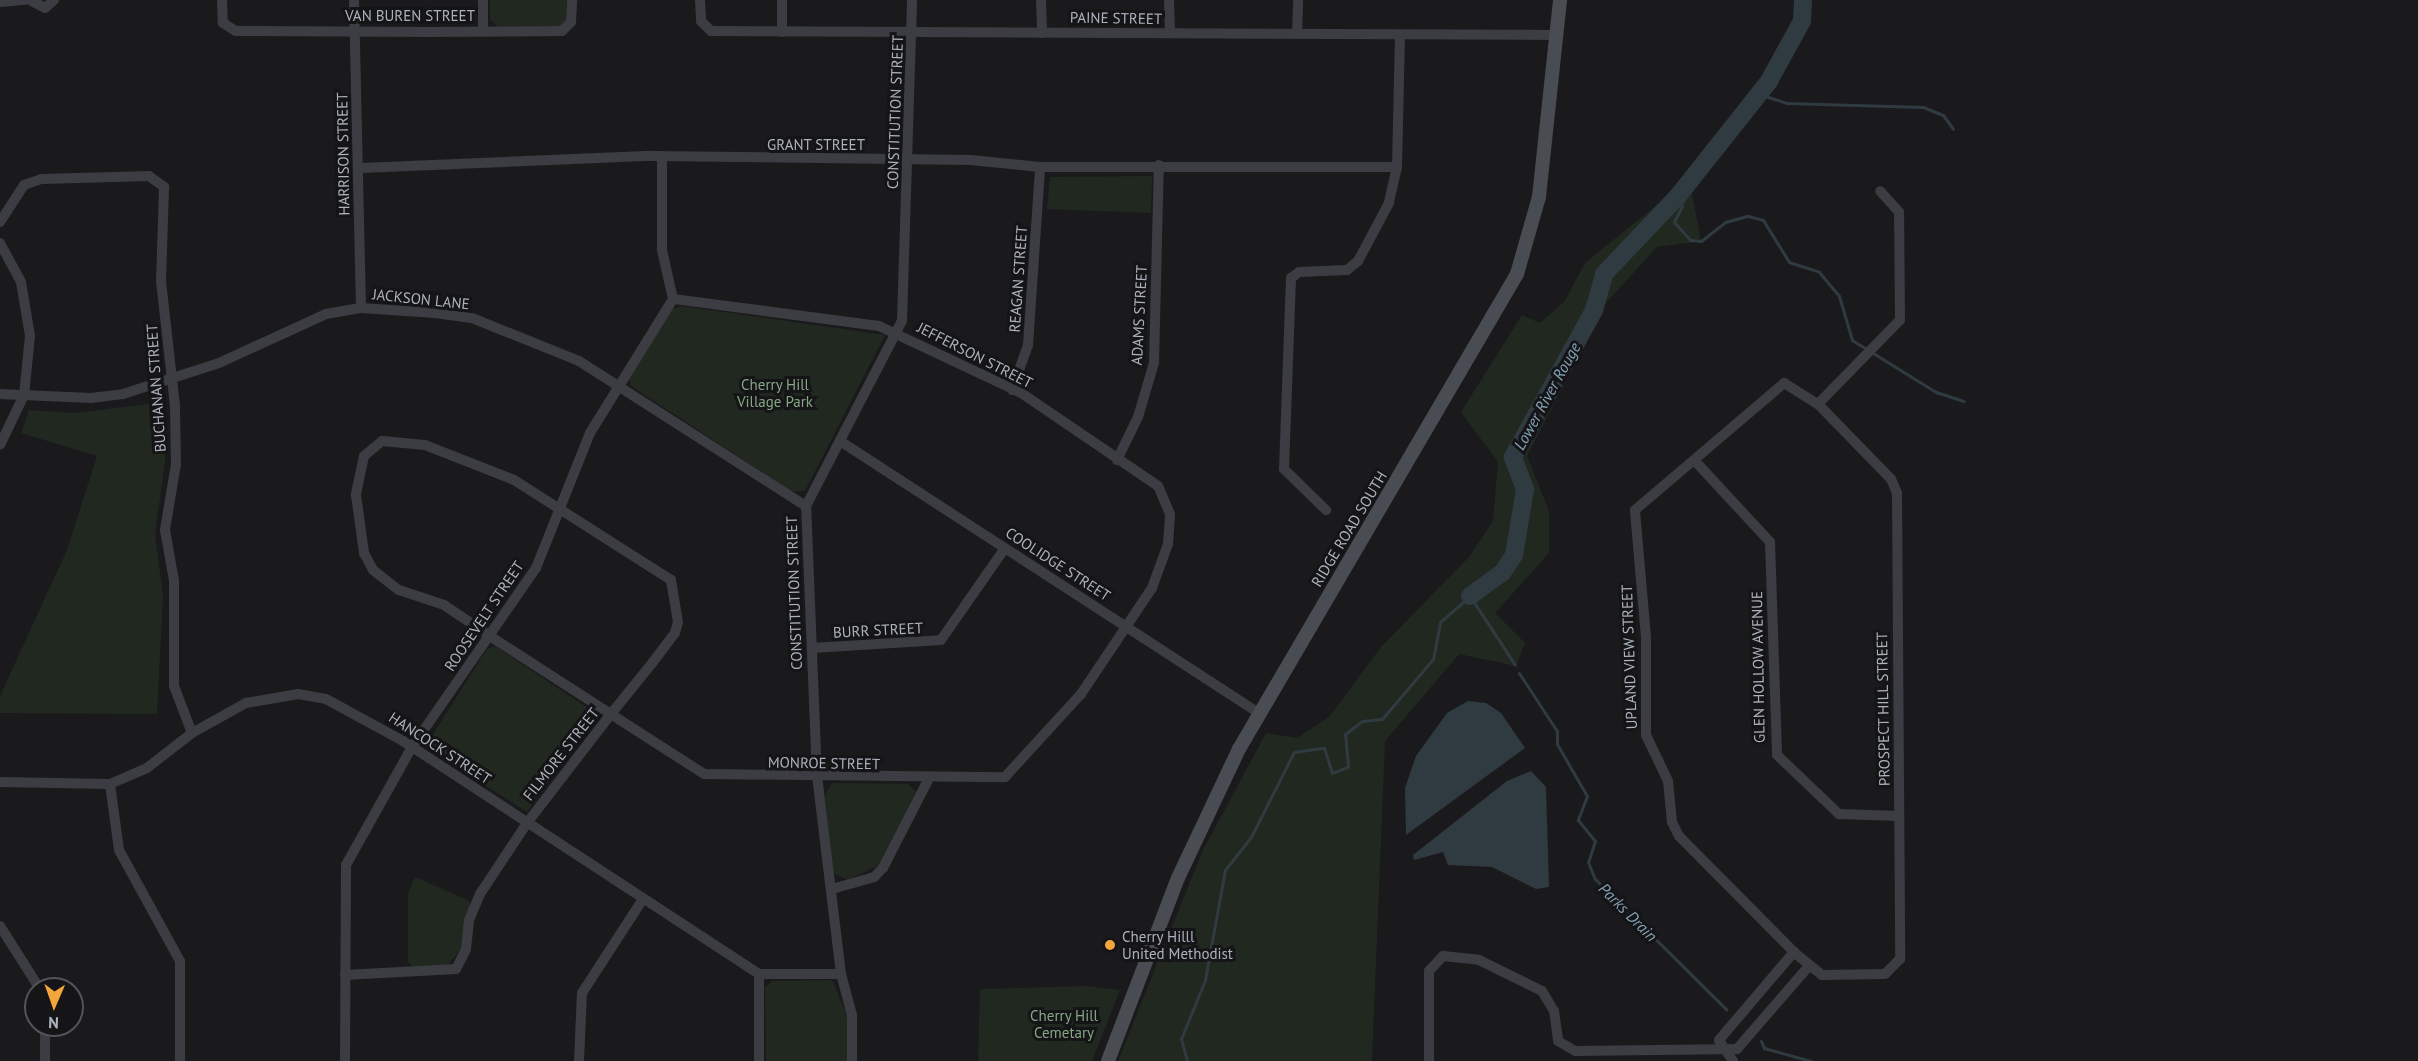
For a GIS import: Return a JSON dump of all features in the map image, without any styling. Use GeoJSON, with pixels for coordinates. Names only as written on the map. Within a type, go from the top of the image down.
{"type":"FeatureCollection","features":[{"type":"Feature","properties":{"kind":"main road","name":"RIDGE ROAD SOUTH"},"geometry":{"type":"LineString","coordinates":[[1108,1061],[1178,878],[1259,713],[1517,274],[1539,197],[1560,0]]}},
{"type":"Feature","properties":{"kind":"street"},"geometry":{"type":"LineString","coordinates":[[0,2],[27,0],[45,8],[54,0]]}},
{"type":"Feature","properties":{"kind":"street","name":"VAN BUREN STREET"},"geometry":{"type":"LineString","coordinates":[[222,0],[225,26],[236,32],[562,31],[571,22],[572,0]]}},
{"type":"Feature","properties":{"kind":"street","name":"HARRISON STREET"},"geometry":{"type":"LineString","coordinates":[[354,0],[361,168],[361,308]]}},
{"type":"Feature","properties":{"kind":"street"},"geometry":{"type":"LineString","coordinates":[[483,0],[483,30]]}},
{"type":"Feature","properties":{"kind":"street","name":"PAINE STREET"},"geometry":{"type":"LineString","coordinates":[[700,0],[701,21],[711,31],[913,34],[1557,35]]}},
{"type":"Feature","properties":{"kind":"street"},"geometry":{"type":"LineString","coordinates":[[782,0],[782,32]]}},
{"type":"Feature","properties":{"kind":"street","name":"CONSTITUTION STREET"},"geometry":{"type":"LineString","coordinates":[[852,1061],[852,1015],[841,974],[817,777],[806,506],[897,333],[907,262],[912,0]]}},
{"type":"Feature","properties":{"kind":"street"},"geometry":{"type":"LineString","coordinates":[[1041,0],[1042,33]]}},
{"type":"Feature","properties":{"kind":"street"},"geometry":{"type":"LineString","coordinates":[[1169,0],[1170,33]]}},
{"type":"Feature","properties":{"kind":"street"},"geometry":{"type":"LineString","coordinates":[[1297,34],[1298,0]]}},
{"type":"Feature","properties":{"kind":"street"},"geometry":{"type":"LineString","coordinates":[[1326,510],[1284,469],[1291,278],[1299,272],[1347,270],[1358,261],[1389,202],[1397,167],[1400,36]]}},
{"type":"Feature","properties":{"kind":"street"},"geometry":{"type":"LineString","coordinates":[[662,156],[662,250],[673,299]]}},
{"type":"Feature","properties":{"kind":"street","name":"GRANT STREET"},"geometry":{"type":"LineString","coordinates":[[361,168],[662,156],[909,159],[1040,167],[1159,165],[1397,167]]}},
{"type":"Feature","properties":{"kind":"street","name":"ADAMS STREET"},"geometry":{"type":"LineString","coordinates":[[1117,459],[1138,417],[1154,363],[1159,165]]}},
{"type":"Feature","properties":{"kind":"street","name":"REAGAN STREET"},"geometry":{"type":"LineString","coordinates":[[1012,390],[1028,345],[1040,167]]}},
{"type":"Feature","properties":{"kind":"street","name":"BUCHANAN STREET"},"geometry":{"type":"LineString","coordinates":[[0,222],[24,185],[41,179],[149,176],[160,181],[165,233],[161,281],[173,381],[176,465],[165,530],[174,581],[174,686],[192,733]]}},
{"type":"Feature","properties":{"kind":"street"},"geometry":{"type":"LineString","coordinates":[[1818,404],[1900,320],[1899,212],[1880,191]]}},
{"type":"Feature","properties":{"kind":"street"},"geometry":{"type":"LineString","coordinates":[[0,243],[21,282],[28,312],[24,395],[0,445]]}},
{"type":"Feature","properties":{"kind":"street","name":"JEFFERSON STREET"},"geometry":{"type":"LineString","coordinates":[[673,299],[879,326],[1012,390],[1158,486],[1170,514],[1162,566],[1126,626]]}},
{"type":"Feature","properties":{"kind":"street","name":"ROOSEVELT STREET"},"geometry":{"type":"LineString","coordinates":[[345,1061],[346,865],[412,747],[536,568],[590,434],[673,299]]}},
{"type":"Feature","properties":{"kind":"street","name":"JACKSON LANE"},"geometry":{"type":"LineString","coordinates":[[0,394],[91,398],[173,381],[288,328],[361,308],[472,318],[579,361],[619,384],[806,506]]}},
{"type":"Feature","properties":{"kind":"street","name":"UPLAND VIEW STREET"},"geometry":{"type":"LineString","coordinates":[[1818,404],[1795,385],[1780,383],[1695,461],[1635,510],[1646,636],[1646,735],[1668,781],[1672,822],[1679,836],[1794,952],[1822,975]]}},
{"type":"Feature","properties":{"kind":"street","name":"PROSPECT HILL STREET"},"geometry":{"type":"LineString","coordinates":[[1818,404],[1891,479],[1897,493],[1900,959],[1885,974],[1822,975]]}},
{"type":"Feature","properties":{"kind":"street","name":"MONROE STREET"},"geometry":{"type":"LineString","coordinates":[[560,509],[514,480],[425,445],[382,441],[364,456],[356,495],[358,522],[373,570],[399,590],[444,605],[704,774],[928,780],[1005,777],[1081,694],[1126,626]]}},
{"type":"Feature","properties":{"kind":"street","name":"COOLIDGE STREET"},"geometry":{"type":"LineString","coordinates":[[840,441],[1259,713]]}},
{"type":"Feature","properties":{"kind":"street","name":"GLEN HOLLOW AVENUE"},"geometry":{"type":"LineString","coordinates":[[1695,461],[1770,542],[1777,755],[1839,814],[1899,816]]}},
{"type":"Feature","properties":{"kind":"street","name":"FILMORE STREET"},"geometry":{"type":"LineString","coordinates":[[345,975],[456,969],[466,949],[472,910],[526,823],[675,633],[676,588],[560,509]]}},
{"type":"Feature","properties":{"kind":"street","name":"BURR STREET"},"geometry":{"type":"LineString","coordinates":[[812,648],[941,640],[1005,548]]}},
{"type":"Feature","properties":{"kind":"street","name":"HANCOCK STREET"},"geometry":{"type":"LineString","coordinates":[[0,782],[110,784],[147,768],[192,733],[246,703],[298,694],[349,708],[759,974]]}},
{"type":"Feature","properties":{"kind":"street"},"geometry":{"type":"LineString","coordinates":[[832,889],[874,877],[883,868],[928,780]]}},
{"type":"Feature","properties":{"kind":"street"},"geometry":{"type":"LineString","coordinates":[[110,784],[119,850],[180,961],[180,1061]]}},
{"type":"Feature","properties":{"kind":"street"},"geometry":{"type":"LineString","coordinates":[[579,1061],[582,993],[643,898]]}},
{"type":"Feature","properties":{"kind":"street"},"geometry":{"type":"LineString","coordinates":[[0,926],[32,977]]}},
{"type":"Feature","properties":{"kind":"street"},"geometry":{"type":"LineString","coordinates":[[1733,1061],[1722,1052],[1719,1040],[1794,952]]}},
{"type":"Feature","properties":{"kind":"street"},"geometry":{"type":"LineString","coordinates":[[1429,1061],[1429,971],[1438,958],[1470,957],[1542,992],[1554,1011],[1558,1041],[1570,1050],[1722,1052],[1737,1049],[1809,966]]}},
{"type":"Feature","properties":{"kind":"street"},"geometry":{"type":"LineString","coordinates":[[759,1061],[759,974],[841,974]]}},
{"type":"Feature","properties":{"kind":"street"},"geometry":{"type":"LineString","coordinates":[[45,1037],[45,1061]]}},
{"type":"Feature","properties":{"kind":"green space"},"geometry":{"type":"Polygon","coordinates":[[[490,0],[567,0],[566,21],[561,26],[498,27],[490,19],[490,0]]]}},
{"type":"Feature","properties":{"kind":"green space"},"geometry":{"type":"Polygon","coordinates":[[[1152,176],[1151,213],[1047,209],[1050,177],[1152,176]]]}},
{"type":"Feature","properties":{"kind":"green space"},"geometry":{"type":"Polygon","coordinates":[[[1689,179],[1701,241],[1657,247],[1605,304],[1527,456],[1549,511],[1549,553],[1495,613],[1525,643],[1516,666],[1459,654],[1385,741],[1372,1061],[1118,1061],[1202,852],[1266,733],[1297,738],[1330,716],[1381,647],[1469,557],[1493,521],[1498,462],[1461,412],[1522,315],[1540,323],[1564,302],[1585,263],[1689,179]]]}},
{"type":"Feature","properties":{"kind":"green space","name":"Cherry Hill Village Park"},"geometry":{"type":"Polygon","coordinates":[[[681,306],[885,335],[805,491],[791,491],[631,386],[629,379],[672,309],[681,306]]]}},
{"type":"Feature","properties":{"kind":"green space"},"geometry":{"type":"Polygon","coordinates":[[[164,402],[165,462],[155,534],[163,596],[157,714],[0,713],[0,696],[67,550],[97,456],[21,433],[29,410],[76,413],[164,402]]]}},
{"type":"Feature","properties":{"kind":"green space"},"geometry":{"type":"Polygon","coordinates":[[[495,646],[600,716],[527,812],[425,747],[487,649],[495,646]]]}},
{"type":"Feature","properties":{"kind":"green space"},"geometry":{"type":"Polygon","coordinates":[[[832,783],[908,784],[916,792],[881,864],[848,880],[833,873],[825,795],[832,783]]]}},
{"type":"Feature","properties":{"kind":"green space"},"geometry":{"type":"Polygon","coordinates":[[[415,877],[470,901],[462,948],[447,966],[414,967],[408,962],[408,893],[415,877]]]}},
{"type":"Feature","properties":{"kind":"green space"},"geometry":{"type":"Polygon","coordinates":[[[832,980],[847,1015],[847,1061],[766,1061],[765,988],[772,981],[832,980]]]}},
{"type":"Feature","properties":{"kind":"green space","name":"Cherry Hill Cemetary"},"geometry":{"type":"Polygon","coordinates":[[[1086,986],[1120,990],[1092,1061],[978,1061],[980,989],[1086,986]]]}},
{"type":"Feature","properties":{"kind":"shaded area"},"geometry":{"type":"Polygon","coordinates":[[[1468,701],[1486,703],[1501,713],[1525,748],[1406,835],[1405,788],[1416,756],[1447,713],[1468,701]]]}},
{"type":"Feature","properties":{"kind":"shaded area"},"geometry":{"type":"Polygon","coordinates":[[[1531,771],[1546,787],[1549,887],[1536,889],[1492,867],[1448,865],[1443,852],[1414,860],[1413,855],[1507,781],[1531,771]]]}},
{"type":"Feature","properties":{"kind":"waterway","name":"Lower River Rouge"},"geometry":{"type":"LineString","coordinates":[[1470,596],[1502,573],[1514,555],[1525,489],[1513,457],[1594,310],[1604,274],[1678,196],[1769,81],[1802,21],[1803,0]]}},
{"type":"Feature","properties":{"kind":"waterway"},"geometry":{"type":"LineString","coordinates":[[1759,94],[1786,103],[1923,107],[1943,115],[1953,129]]}},
{"type":"Feature","properties":{"kind":"waterway"},"geometry":{"type":"LineString","coordinates":[[1678,196],[1682,206],[1674,222],[1690,240],[1701,241],[1725,222],[1748,216],[1763,220],[1789,262],[1819,272],[1839,296],[1852,340],[1936,392],[1964,401]]}},
{"type":"Feature","properties":{"kind":"waterway","name":"Lower River Rouge"},"geometry":{"type":"LineString","coordinates":[[1187,1061],[1181,1039],[1205,980],[1225,870],[1251,837],[1294,752],[1324,748],[1332,773],[1348,767],[1345,734],[1362,721],[1382,719],[1433,659],[1440,622],[1470,596],[1515,665]]}},
{"type":"Feature","properties":{"kind":"waterway","name":"Parks Drain"},"geometry":{"type":"LineString","coordinates":[[1519,673],[1557,731],[1557,744],[1587,796],[1578,820],[1595,841],[1588,862],[1595,879],[1726,1009]]}},
{"type":"Feature","properties":{"kind":"waterway","name":"Parks Drain"},"geometry":{"type":"LineString","coordinates":[[1761,1041],[1764,1048],[1811,1061]]}},
{"type":"Feature","properties":{"kind":"place","name":"Cherry Hilll United Methodist"},"geometry":{"type":"Point","coordinates":[1110,945]}}]}
